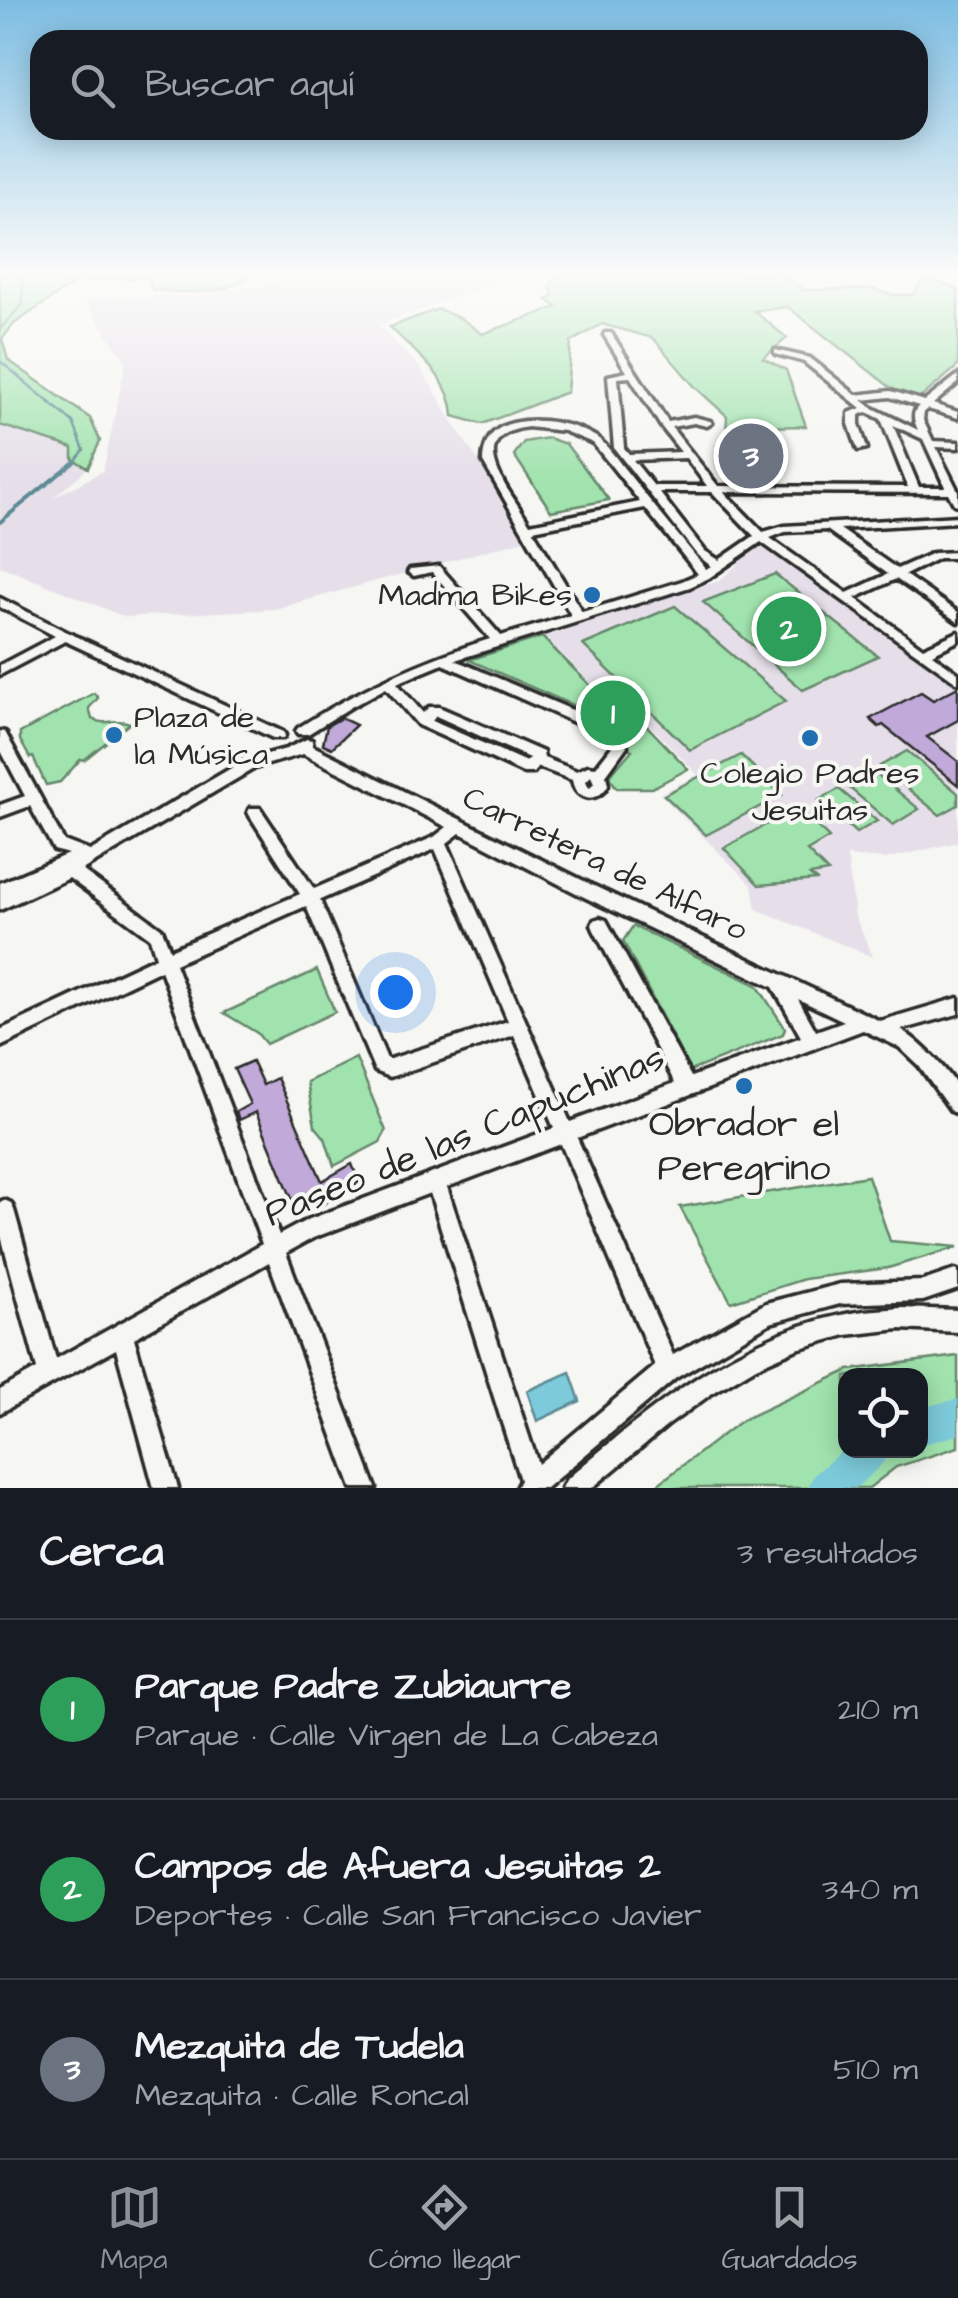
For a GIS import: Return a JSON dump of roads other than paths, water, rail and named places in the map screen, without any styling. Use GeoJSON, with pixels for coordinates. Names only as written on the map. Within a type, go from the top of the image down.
{"type":"FeatureCollection","features":[{"type":"Feature","properties":{"kind":"street"},"geometry":{"type":"LineString","coordinates":[[612,341],[665,426],[714,489],[759,534],[958,679]]}},
{"type":"Feature","properties":{"kind":"street"},"geometry":{"type":"LineString","coordinates":[[778,352],[806,360],[852,398],[886,419],[927,440],[958,445]]}},
{"type":"Feature","properties":{"kind":"street"},"geometry":{"type":"LineString","coordinates":[[632,374],[613,376],[620,448],[702,553],[718,565]]}},
{"type":"Feature","properties":{"kind":"street"},"geometry":{"type":"LineString","coordinates":[[955,496],[918,420],[925,406],[958,378]]}},
{"type":"Feature","properties":{"kind":"street"},"geometry":{"type":"LineString","coordinates":[[852,398],[891,394],[958,415]]}},
{"type":"Feature","properties":{"kind":"street"},"geometry":{"type":"LineString","coordinates":[[862,448],[854,412],[868,409]]}},
{"type":"Feature","properties":{"kind":"street"},"geometry":{"type":"LineString","coordinates":[[886,419],[915,490]]}},
{"type":"Feature","properties":{"kind":"street"},"geometry":{"type":"LineString","coordinates":[[665,426],[694,420],[707,424]]}},
{"type":"Feature","properties":{"kind":"street"},"geometry":{"type":"LineString","coordinates":[[578,616],[488,462],[486,446],[506,429],[528,424],[562,425],[596,440],[705,575]]}},
{"type":"Feature","properties":{"kind":"street"},"geometry":{"type":"LineString","coordinates":[[626,457],[688,455]]}},
{"type":"Feature","properties":{"kind":"street"},"geometry":{"type":"LineString","coordinates":[[651,490],[915,490],[955,496]]}},
{"type":"Feature","properties":{"kind":"street"},"geometry":{"type":"LineString","coordinates":[[527,528],[648,504]]}},
{"type":"Feature","properties":{"kind":"street"},"geometry":{"type":"LineString","coordinates":[[0,903],[70,870],[236,772],[278,743],[287,730],[303,731],[323,716],[445,660],[705,575],[759,534],[958,519]]}},
{"type":"Feature","properties":{"kind":"street"},"geometry":{"type":"LineString","coordinates":[[828,526],[958,618]]}},
{"type":"Feature","properties":{"kind":"street"},"geometry":{"type":"LineString","coordinates":[[848,597],[937,555],[958,555]]}},
{"type":"Feature","properties":{"kind":"street"},"geometry":{"type":"LineString","coordinates":[[414,572],[435,568],[499,641]]}},
{"type":"Feature","properties":{"kind":"street"},"geometry":{"type":"LineString","coordinates":[[0,602],[278,743],[304,748],[308,737],[303,731]]}},
{"type":"Feature","properties":{"kind":"street"},"geometry":{"type":"LineString","coordinates":[[0,671],[65,636]]}},
{"type":"Feature","properties":{"kind":"street"},"geometry":{"type":"LineString","coordinates":[[922,653],[958,636]]}},
{"type":"Feature","properties":{"kind":"street"},"geometry":{"type":"LineString","coordinates":[[390,684],[423,722],[434,710],[578,778],[588,772],[598,775],[620,746],[619,736],[445,660]]}},
{"type":"Feature","properties":{"kind":"street"},"geometry":{"type":"LineString","coordinates":[[0,736],[59,846],[84,854]]}},
{"type":"Feature","properties":{"kind":"street"},"geometry":{"type":"LineString","coordinates":[[0,890],[84,854],[278,743]]}},
{"type":"Feature","properties":{"kind":"street","name":"Carretera de Alfaro"},"geometry":{"type":"LineString","coordinates":[[304,748],[905,1041],[925,1060],[958,1106]]}},
{"type":"Feature","properties":{"kind":"street"},"geometry":{"type":"LineString","coordinates":[[0,811],[33,799]]}},
{"type":"Feature","properties":{"kind":"street"},"geometry":{"type":"LineString","coordinates":[[255,812],[310,896],[381,1065],[390,1068],[520,1025]]}},
{"type":"Feature","properties":{"kind":"street"},"geometry":{"type":"LineString","coordinates":[[0,1039],[166,960],[439,840],[459,826]]}},
{"type":"Feature","properties":{"kind":"street"},"geometry":{"type":"LineString","coordinates":[[439,840],[668,1370]]}},
{"type":"Feature","properties":{"kind":"street"},"geometry":{"type":"LineString","coordinates":[[31,877],[59,846]]}},
{"type":"Feature","properties":{"kind":"street"},"geometry":{"type":"LineString","coordinates":[[70,870],[156,934],[364,1488]]}},
{"type":"Feature","properties":{"kind":"street"},"geometry":{"type":"LineString","coordinates":[[600,924],[686,1086]]}},
{"type":"Feature","properties":{"kind":"street"},"geometry":{"type":"LineString","coordinates":[[780,983],[812,1040]]}},
{"type":"Feature","properties":{"kind":"street","name":"Paseo de las Capuchinas"},"geometry":{"type":"LineString","coordinates":[[0,1402],[308,1230],[812,1040],[958,1006]]}},
{"type":"Feature","properties":{"kind":"street"},"geometry":{"type":"LineString","coordinates":[[436,1182],[531,1486],[668,1370],[766,1314],[840,1294],[923,1292],[957,1284]]}},
{"type":"Feature","properties":{"kind":"street"},"geometry":{"type":"LineString","coordinates":[[0,1213],[4,1210],[49,1374]]}},
{"type":"Feature","properties":{"kind":"street"},"geometry":{"type":"LineString","coordinates":[[574,1488],[661,1413],[713,1377],[768,1347],[869,1319],[912,1316],[958,1321]]}},
{"type":"Feature","properties":{"kind":"street"},"geometry":{"type":"LineString","coordinates":[[122,1332],[166,1488]]}},
{"type":"Feature","properties":{"kind":"water"},"geometry":{"type":"Polygon","coordinates":[[[570,1372],[580,1401],[537,1421],[527,1391],[570,1372]]]}},
{"type":"Feature","properties":{"kind":"waterway"},"geometry":{"type":"LineString","coordinates":[[0,361],[73,422],[84,450],[72,465]]}},
{"type":"Feature","properties":{"kind":"waterway"},"geometry":{"type":"LineString","coordinates":[[0,522],[74,462]]}},
{"type":"Feature","properties":{"kind":"waterway"},"geometry":{"type":"LineString","coordinates":[[928,1425],[958,1417]]}},
{"type":"Feature","properties":{"kind":"waterway"},"geometry":{"type":"LineString","coordinates":[[827,1488],[861,1458]]}},
{"type":"Feature","properties":{"kind":"place","name":"Mezquita de Tudela"},"geometry":{"type":"Point","coordinates":[751,456]}},
{"type":"Feature","properties":{"kind":"place","name":"Madma Bikes"},"geometry":{"type":"Point","coordinates":[592,595]}},
{"type":"Feature","properties":{"kind":"place","name":"Campos de Afuera Jesuitas 2"},"geometry":{"type":"Point","coordinates":[789,629]}},
{"type":"Feature","properties":{"kind":"place","name":"Parque Padre Zubiaurre"},"geometry":{"type":"Point","coordinates":[613,713]}},
{"type":"Feature","properties":{"kind":"place","name":"Plaza de la Música"},"geometry":{"type":"Point","coordinates":[114,735]}},
{"type":"Feature","properties":{"kind":"place","name":"Colegio Padres Jesuitas"},"geometry":{"type":"Point","coordinates":[810,738]}},
{"type":"Feature","properties":{"kind":"place","name":"Obrador el Peregrino"},"geometry":{"type":"Point","coordinates":[744,1086]}}]}
